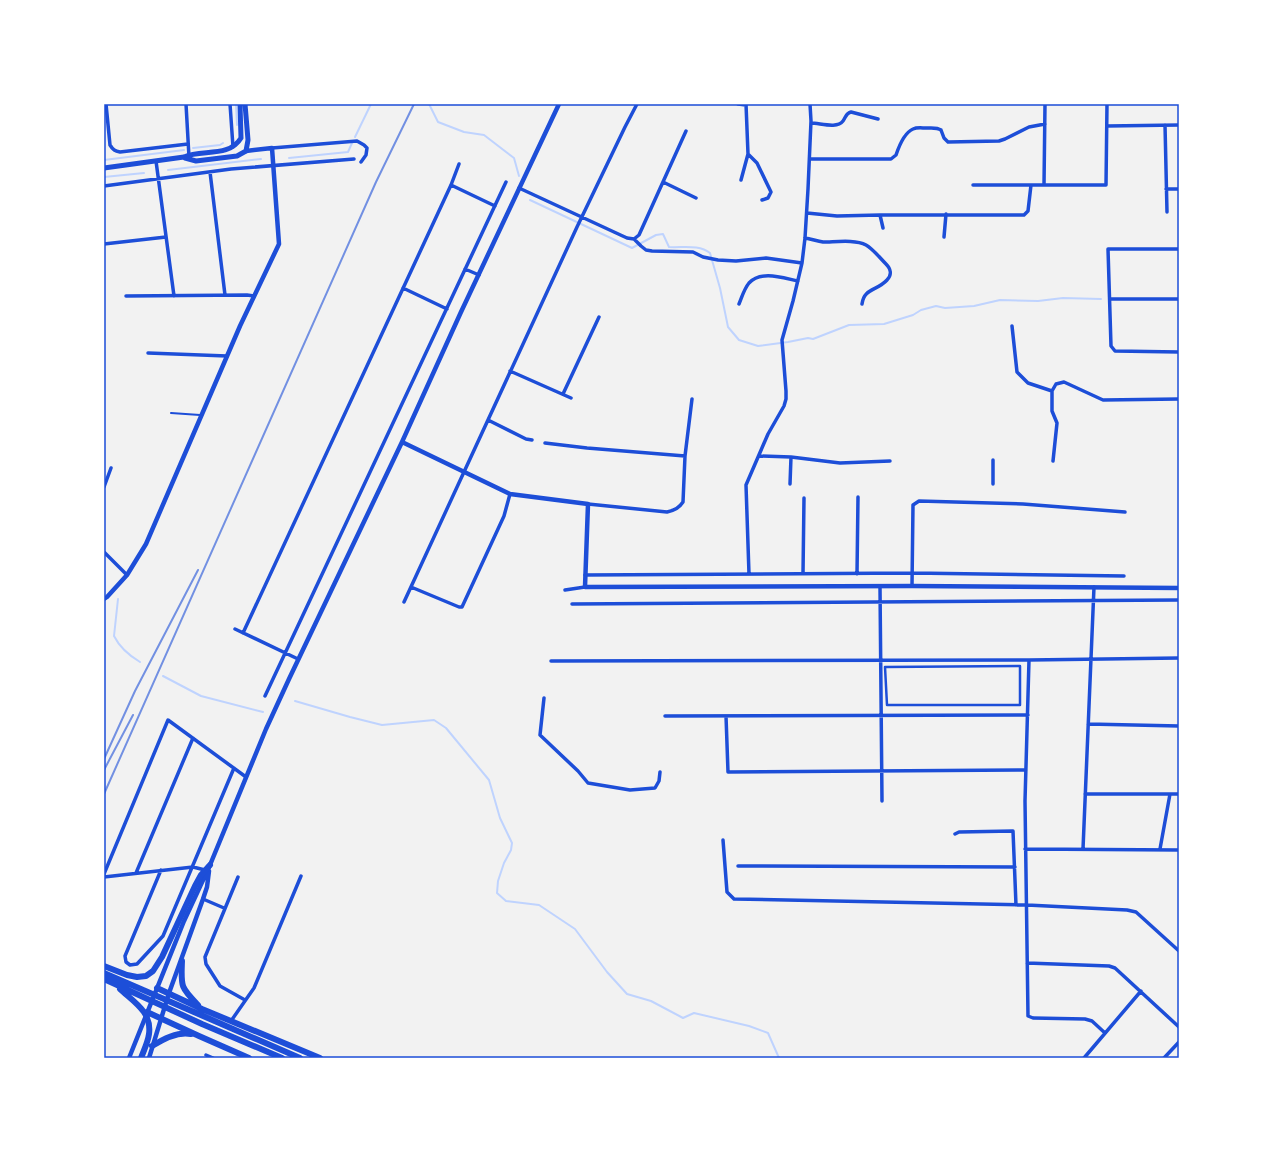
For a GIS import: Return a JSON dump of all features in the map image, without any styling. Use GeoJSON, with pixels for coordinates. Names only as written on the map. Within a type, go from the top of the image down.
{"type":"FeatureCollection","features":[{"type":"Feature","properties":{"kind":"main road"},"geometry":{"type":"LineString","coordinates":[[104,168],[188,157],[233,147],[241,138],[240,104]]}},
{"type":"Feature","properties":{"kind":"main road"},"geometry":{"type":"LineString","coordinates":[[188,157],[196,160],[237,156],[246,151],[248,140],[245,104]]}},
{"type":"Feature","properties":{"kind":"main road"},"geometry":{"type":"LineString","coordinates":[[104,966],[127,975],[146,976],[153,971],[158,964],[195,886],[205,870],[210,866]]}},
{"type":"Feature","properties":{"kind":"main road"},"geometry":{"type":"LineString","coordinates":[[182,961],[181,978],[185,992],[202,1009]]}},
{"type":"Feature","properties":{"kind":"main road"},"geometry":{"type":"LineString","coordinates":[[104,973],[300,1058]]}},
{"type":"Feature","properties":{"kind":"main road"},"geometry":{"type":"LineString","coordinates":[[104,980],[282,1058]]}},
{"type":"Feature","properties":{"kind":"main road"},"geometry":{"type":"LineString","coordinates":[[115,985],[147,1016],[149,1023],[149,1035],[141,1058]]}},
{"type":"Feature","properties":{"kind":"main road"},"geometry":{"type":"LineString","coordinates":[[157,988],[202,1009],[320,1058]]}},
{"type":"Feature","properties":{"kind":"main road"},"geometry":{"type":"LineString","coordinates":[[147,1012],[250,1058]]}},
{"type":"Feature","properties":{"kind":"main road"},"geometry":{"type":"LineString","coordinates":[[152,1046],[162,1039],[171,1036],[187,1033],[199,1036]]}},
{"type":"Feature","properties":{"kind":"street"},"geometry":{"type":"LineString","coordinates":[[106,104],[110,145],[113,149],[120,152],[188,144]]}},
{"type":"Feature","properties":{"kind":"street"},"geometry":{"type":"LineString","coordinates":[[186,104],[188,157]]}},
{"type":"Feature","properties":{"kind":"street"},"geometry":{"type":"LineString","coordinates":[[230,104],[233,147]]}},
{"type":"Feature","properties":{"kind":"street"},"geometry":{"type":"LineString","coordinates":[[129,1058],[184,921],[210,866],[246,777],[298,659],[402,442],[478,275],[559,104]]}},
{"type":"Feature","properties":{"kind":"street"},"geometry":{"type":"LineString","coordinates":[[404,602],[577,227],[637,104]]}},
{"type":"Feature","properties":{"kind":"street"},"geometry":{"type":"LineString","coordinates":[[738,104],[746,105],[748,154],[741,180]]}},
{"type":"Feature","properties":{"kind":"street"},"geometry":{"type":"LineString","coordinates":[[749,574],[746,485],[768,434],[784,406],[786,399],[782,340],[798,281],[805,238],[810,159],[810,104]]}},
{"type":"Feature","properties":{"kind":"street"},"geometry":{"type":"LineString","coordinates":[[1044,185],[1045,104]]}},
{"type":"Feature","properties":{"kind":"street"},"geometry":{"type":"LineString","coordinates":[[973,185],[1106,185],[1107,104]]}},
{"type":"Feature","properties":{"kind":"street"},"geometry":{"type":"LineString","coordinates":[[811,122],[836,125],[840,124],[847,113],[851,112],[878,119]]}},
{"type":"Feature","properties":{"kind":"street"},"geometry":{"type":"LineString","coordinates":[[810,159],[891,159],[896,155],[902,139],[911,130],[916,128],[938,128],[941,130],[944,138],[948,142],[999,141],[1005,140],[1029,127],[1045,124]]}},
{"type":"Feature","properties":{"kind":"street"},"geometry":{"type":"LineString","coordinates":[[1165,125],[1167,212]]}},
{"type":"Feature","properties":{"kind":"street"},"geometry":{"type":"LineString","coordinates":[[1107,126],[1179,125]]}},
{"type":"Feature","properties":{"kind":"street"},"geometry":{"type":"LineString","coordinates":[[634,239],[639,235],[686,131]]}},
{"type":"Feature","properties":{"kind":"street"},"geometry":{"type":"LineString","coordinates":[[246,151],[357,141],[364,144],[366,148],[366,155],[361,162]]}},
{"type":"Feature","properties":{"kind":"street"},"geometry":{"type":"LineString","coordinates":[[104,599],[127,575],[146,544],[227,356],[279,244],[272,148]]}},
{"type":"Feature","properties":{"kind":"street"},"geometry":{"type":"LineString","coordinates":[[748,154],[757,163],[771,192],[768,198],[762,200]]}},
{"type":"Feature","properties":{"kind":"street"},"geometry":{"type":"LineString","coordinates":[[104,186],[273,165],[354,159]]}},
{"type":"Feature","properties":{"kind":"street"},"geometry":{"type":"LineString","coordinates":[[156,161],[174,296]]}},
{"type":"Feature","properties":{"kind":"street"},"geometry":{"type":"LineString","coordinates":[[242,633],[451,185],[459,164]]}},
{"type":"Feature","properties":{"kind":"street"},"geometry":{"type":"LineString","coordinates":[[210,172],[225,295]]}},
{"type":"Feature","properties":{"kind":"street"},"geometry":{"type":"LineString","coordinates":[[265,696],[506,182]]}},
{"type":"Feature","properties":{"kind":"street"},"geometry":{"type":"LineString","coordinates":[[663,182],[696,198]]}},
{"type":"Feature","properties":{"kind":"street"},"geometry":{"type":"LineString","coordinates":[[451,185],[495,206]]}},
{"type":"Feature","properties":{"kind":"street"},"geometry":{"type":"LineString","coordinates":[[806,213],[837,216],[946,214],[1024,215],[1028,211],[1032,185]]}},
{"type":"Feature","properties":{"kind":"street"},"geometry":{"type":"LineString","coordinates":[[519,188],[627,238],[634,239],[646,250],[693,252],[708,258],[736,261],[766,258],[802,263]]}},
{"type":"Feature","properties":{"kind":"street"},"geometry":{"type":"LineString","coordinates":[[1166,189],[1179,189]]}},
{"type":"Feature","properties":{"kind":"street"},"geometry":{"type":"LineString","coordinates":[[944,237],[946,214]]}},
{"type":"Feature","properties":{"kind":"street"},"geometry":{"type":"LineString","coordinates":[[880,215],[882,228]]}},
{"type":"Feature","properties":{"kind":"street"},"geometry":{"type":"LineString","coordinates":[[104,244],[166,237]]}},
{"type":"Feature","properties":{"kind":"street"},"geometry":{"type":"LineString","coordinates":[[805,238],[821,242],[859,242],[867,245],[889,267],[891,273],[889,279],[881,286],[866,294],[863,297],[862,304]]}},
{"type":"Feature","properties":{"kind":"street"},"geometry":{"type":"LineString","coordinates":[[1179,249],[1108,249],[1111,346],[1115,351],[1179,352]]}},
{"type":"Feature","properties":{"kind":"street"},"geometry":{"type":"LineString","coordinates":[[465,269],[478,275]]}},
{"type":"Feature","properties":{"kind":"street"},"geometry":{"type":"LineString","coordinates":[[739,304],[749,283],[758,277],[769,276],[798,281]]}},
{"type":"Feature","properties":{"kind":"street"},"geometry":{"type":"LineString","coordinates":[[403,288],[446,309]]}},
{"type":"Feature","properties":{"kind":"street"},"geometry":{"type":"LineString","coordinates":[[126,296],[254,296]]}},
{"type":"Feature","properties":{"kind":"street"},"geometry":{"type":"LineString","coordinates":[[1110,299],[1179,299]]}},
{"type":"Feature","properties":{"kind":"street"},"geometry":{"type":"LineString","coordinates":[[563,394],[599,317]]}},
{"type":"Feature","properties":{"kind":"street"},"geometry":{"type":"LineString","coordinates":[[1012,326],[1017,372],[1028,383],[1052,391]]}},
{"type":"Feature","properties":{"kind":"street"},"geometry":{"type":"LineString","coordinates":[[148,353],[227,356]]}},
{"type":"Feature","properties":{"kind":"street"},"geometry":{"type":"LineString","coordinates":[[510,371],[571,398]]}},
{"type":"Feature","properties":{"kind":"street"},"geometry":{"type":"LineString","coordinates":[[1053,461],[1057,423],[1052,411],[1052,391],[1056,384],[1064,382],[1103,400],[1179,399]]}},
{"type":"Feature","properties":{"kind":"street"},"geometry":{"type":"LineString","coordinates":[[402,442],[510,494],[667,512],[676,510],[684,502],[685,456],[692,399]]}},
{"type":"Feature","properties":{"kind":"street"},"geometry":{"type":"LineString","coordinates":[[488,420],[526,439],[532,440]]}},
{"type":"Feature","properties":{"kind":"street"},"geometry":{"type":"LineString","coordinates":[[545,443],[685,456]]}},
{"type":"Feature","properties":{"kind":"street"},"geometry":{"type":"LineString","coordinates":[[759,456],[791,457],[840,463],[890,461]]}},
{"type":"Feature","properties":{"kind":"street"},"geometry":{"type":"LineString","coordinates":[[790,484],[791,457]]}},
{"type":"Feature","properties":{"kind":"street"},"geometry":{"type":"LineString","coordinates":[[993,460],[993,484]]}},
{"type":"Feature","properties":{"kind":"street"},"geometry":{"type":"LineString","coordinates":[[104,487],[111,468]]}},
{"type":"Feature","properties":{"kind":"street"},"geometry":{"type":"LineString","coordinates":[[411,587],[459,607],[462,606],[504,516],[510,494]]}},
{"type":"Feature","properties":{"kind":"street"},"geometry":{"type":"LineString","coordinates":[[857,574],[858,497]]}},
{"type":"Feature","properties":{"kind":"street"},"geometry":{"type":"LineString","coordinates":[[803,574],[804,498]]}},
{"type":"Feature","properties":{"kind":"street"},"geometry":{"type":"LineString","coordinates":[[912,586],[913,506],[919,501],[1023,504],[1125,512]]}},
{"type":"Feature","properties":{"kind":"street"},"geometry":{"type":"LineString","coordinates":[[585,587],[588,504]]}},
{"type":"Feature","properties":{"kind":"street"},"geometry":{"type":"LineString","coordinates":[[104,552],[127,575]]}},
{"type":"Feature","properties":{"kind":"street"},"geometry":{"type":"LineString","coordinates":[[585,575],[912,573],[1124,576]]}},
{"type":"Feature","properties":{"kind":"street"},"geometry":{"type":"LineString","coordinates":[[565,590],[585,587],[912,586],[1179,588]]}},
{"type":"Feature","properties":{"kind":"street"},"geometry":{"type":"LineString","coordinates":[[880,587],[882,801]]}},
{"type":"Feature","properties":{"kind":"street"},"geometry":{"type":"LineString","coordinates":[[1083,849],[1094,587]]}},
{"type":"Feature","properties":{"kind":"street"},"geometry":{"type":"LineString","coordinates":[[572,604],[1179,600]]}},
{"type":"Feature","properties":{"kind":"street"},"geometry":{"type":"LineString","coordinates":[[235,629],[298,659]]}},
{"type":"Feature","properties":{"kind":"street"},"geometry":{"type":"LineString","coordinates":[[551,661],[880,659],[1029,660],[1179,658]]}},
{"type":"Feature","properties":{"kind":"street"},"geometry":{"type":"LineString","coordinates":[[1029,660],[1025,801],[1028,1016],[1033,1018],[1085,1019],[1092,1021],[1105,1033]]}},
{"type":"Feature","properties":{"kind":"street"},"geometry":{"type":"LineString","coordinates":[[1020,666],[1020,705],[887,705],[885,667],[1020,666]]}},
{"type":"Feature","properties":{"kind":"street"},"geometry":{"type":"LineString","coordinates":[[544,698],[540,735],[578,771],[588,783],[630,790],[655,788],[659,781],[660,772]]}},
{"type":"Feature","properties":{"kind":"street"},"geometry":{"type":"LineString","coordinates":[[665,716],[1028,714]]}},
{"type":"Feature","properties":{"kind":"street"},"geometry":{"type":"LineString","coordinates":[[726,716],[728,772],[1026,770]]}},
{"type":"Feature","properties":{"kind":"street"},"geometry":{"type":"LineString","coordinates":[[205,870],[193,867],[104,875],[168,720],[246,777]]}},
{"type":"Feature","properties":{"kind":"street"},"geometry":{"type":"LineString","coordinates":[[1088,724],[1179,726]]}},
{"type":"Feature","properties":{"kind":"street"},"geometry":{"type":"LineString","coordinates":[[136,873],[193,738]]}},
{"type":"Feature","properties":{"kind":"street"},"geometry":{"type":"LineString","coordinates":[[161,870],[125,956],[126,962],[130,964],[137,964],[164,936],[234,768]]}},
{"type":"Feature","properties":{"kind":"street"},"geometry":{"type":"LineString","coordinates":[[1085,794],[1179,794]]}},
{"type":"Feature","properties":{"kind":"street"},"geometry":{"type":"LineString","coordinates":[[1160,849],[1170,794]]}},
{"type":"Feature","properties":{"kind":"street"},"geometry":{"type":"LineString","coordinates":[[955,834],[959,832],[1014,831],[1016,905]]}},
{"type":"Feature","properties":{"kind":"street"},"geometry":{"type":"LineString","coordinates":[[723,840],[727,892],[734,900],[1016,905],[1127,910],[1136,912],[1179,950]]}},
{"type":"Feature","properties":{"kind":"street"},"geometry":{"type":"LineString","coordinates":[[1026,849],[1179,850]]}},
{"type":"Feature","properties":{"kind":"street"},"geometry":{"type":"LineString","coordinates":[[149,1058],[161,1018],[207,887],[210,866]]}},
{"type":"Feature","properties":{"kind":"street"},"geometry":{"type":"LineString","coordinates":[[738,866],[1015,867]]}},
{"type":"Feature","properties":{"kind":"street"},"geometry":{"type":"LineString","coordinates":[[231,1021],[244,1000],[254,988],[301,876]]}},
{"type":"Feature","properties":{"kind":"street"},"geometry":{"type":"LineString","coordinates":[[238,877],[205,957],[206,964],[220,986],[244,1000]]}},
{"type":"Feature","properties":{"kind":"street"},"geometry":{"type":"LineString","coordinates":[[203,899],[224,908]]}},
{"type":"Feature","properties":{"kind":"street"},"geometry":{"type":"LineString","coordinates":[[1027,963],[1109,966],[1115,968],[1179,1027]]}},
{"type":"Feature","properties":{"kind":"street"},"geometry":{"type":"LineString","coordinates":[[1084,1058],[1141,991]]}},
{"type":"Feature","properties":{"kind":"street"},"geometry":{"type":"LineString","coordinates":[[1164,1058],[1179,1042]]}},
{"type":"Feature","properties":{"kind":"street"},"geometry":{"type":"LineString","coordinates":[[206,1055],[213,1058]]}},
{"type":"Feature","properties":{"kind":"lane"},"geometry":{"type":"LineString","coordinates":[[172,413],[202,415]]}},
{"type":"Feature","properties":{"kind":"waterway"},"geometry":{"type":"LineString","coordinates":[[236,104],[237,125]]}},
{"type":"Feature","properties":{"kind":"waterway"},"geometry":{"type":"LineString","coordinates":[[355,137],[371,104]]}},
{"type":"Feature","properties":{"kind":"waterway"},"geometry":{"type":"LineString","coordinates":[[429,104],[438,122],[464,132],[484,135],[514,158],[519,176]]}},
{"type":"Feature","properties":{"kind":"waterway"},"geometry":{"type":"LineString","coordinates":[[193,148],[220,145],[223,143]]}},
{"type":"Feature","properties":{"kind":"waterway"},"geometry":{"type":"LineString","coordinates":[[289,158],[348,152],[352,143]]}},
{"type":"Feature","properties":{"kind":"waterway"},"geometry":{"type":"LineString","coordinates":[[104,160],[184,150]]}},
{"type":"Feature","properties":{"kind":"waterway"},"geometry":{"type":"LineString","coordinates":[[168,170],[261,159]]}},
{"type":"Feature","properties":{"kind":"waterway"},"geometry":{"type":"LineString","coordinates":[[104,177],[144,173]]}},
{"type":"Feature","properties":{"kind":"waterway"},"geometry":{"type":"LineString","coordinates":[[530,200],[632,248],[656,235],[663,234],[669,247],[696,247],[706,250],[710,253],[720,288],[728,327],[739,340],[758,346],[808,338],[813,339],[849,325],[884,324],[936,306],[945,308],[974,306],[1000,300],[1038,301],[1063,298],[1101,299]]}},
{"type":"Feature","properties":{"kind":"waterway"},"geometry":{"type":"LineString","coordinates":[[118,599],[114,636],[125,650],[140,662]]}},
{"type":"Feature","properties":{"kind":"waterway"},"geometry":{"type":"LineString","coordinates":[[163,676],[201,696],[263,712]]}},
{"type":"Feature","properties":{"kind":"waterway"},"geometry":{"type":"LineString","coordinates":[[295,701],[382,725],[434,720],[446,728],[489,780],[500,818],[512,843],[511,850],[504,863],[498,881],[497,893],[506,901],[539,905],[575,929],[607,972],[627,994],[651,1001],[683,1018],[694,1013],[749,1026],[768,1033],[779,1058]]}},
{"type":"Feature","properties":{"kind":"railway"},"geometry":{"type":"LineString","coordinates":[[104,794],[376,182],[414,104]]}},
{"type":"Feature","properties":{"kind":"railway"},"geometry":{"type":"LineString","coordinates":[[104,759],[135,691],[198,570]]}},
{"type":"Feature","properties":{"kind":"railway"},"geometry":{"type":"LineString","coordinates":[[104,770],[133,715]]}}]}
